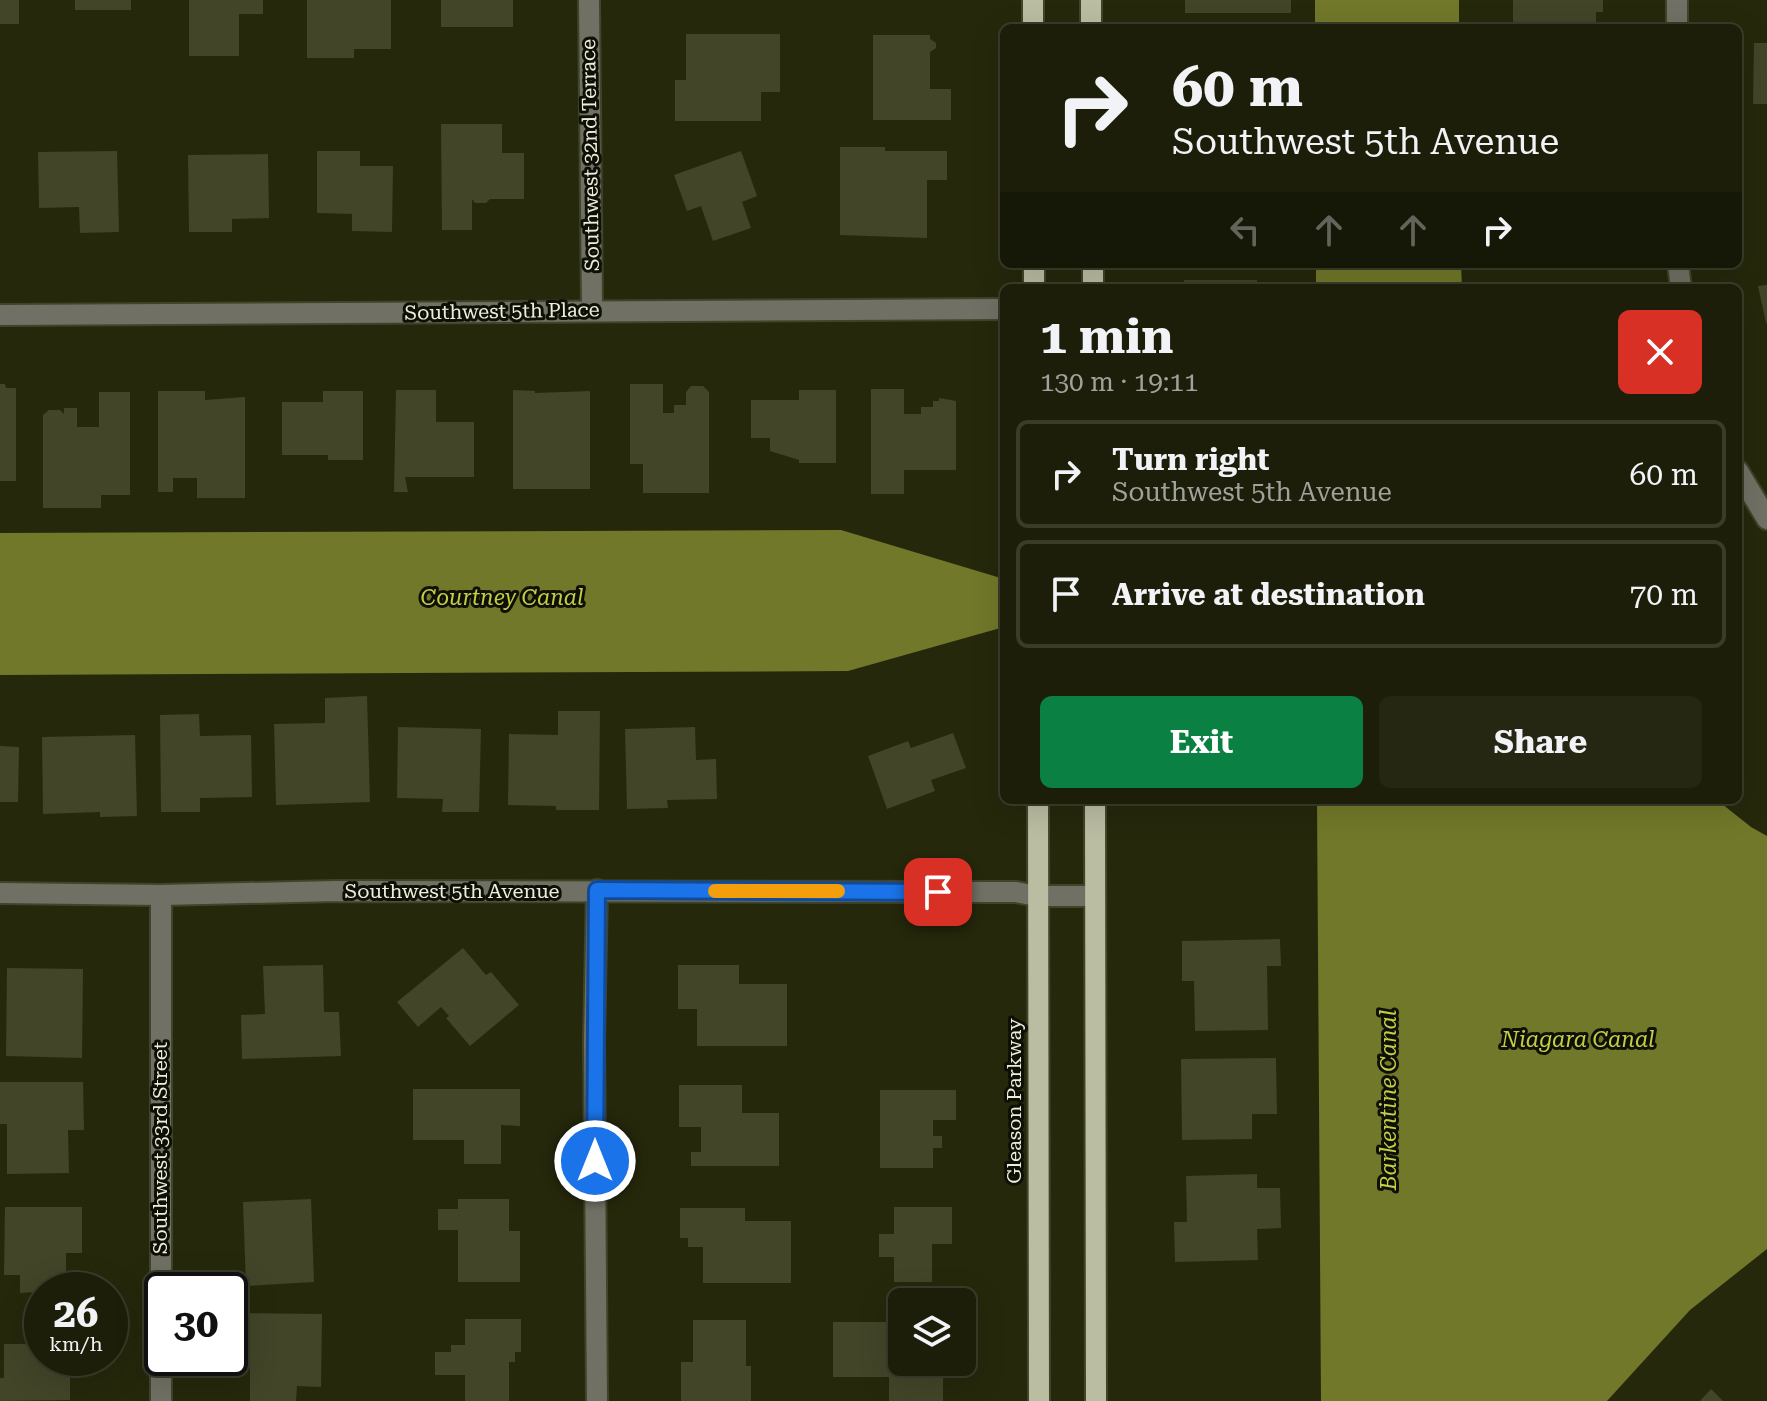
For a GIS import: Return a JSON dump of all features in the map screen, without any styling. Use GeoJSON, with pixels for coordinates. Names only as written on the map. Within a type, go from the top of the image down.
{"type":"FeatureCollection","features":[{"type":"Feature","properties":{"kind":"main road"},"geometry":{"type":"LineString","coordinates":[[1033,0],[1033,24]]}},
{"type":"Feature","properties":{"kind":"main road"},"geometry":{"type":"LineString","coordinates":[[1091,0],[1091,24]]}},
{"type":"Feature","properties":{"kind":"main road","name":"Gleason Parkway"},"geometry":{"type":"LineString","coordinates":[[1038,804],[1039,1401]]}},
{"type":"Feature","properties":{"kind":"main road"},"geometry":{"type":"LineString","coordinates":[[1095,804],[1096,1401]]}},
{"type":"Feature","properties":{"kind":"street","name":"Southwest 32nd Terrace"},"geometry":{"type":"LineString","coordinates":[[589,0],[592,309]]}},
{"type":"Feature","properties":{"kind":"street"},"geometry":{"type":"LineString","coordinates":[[1677,0],[1677,24]]}},
{"type":"Feature","properties":{"kind":"street","name":"Southwest 5th Place"},"geometry":{"type":"LineString","coordinates":[[0,315],[592,309],[1000,309]]}},
{"type":"Feature","properties":{"kind":"street"},"geometry":{"type":"LineString","coordinates":[[1742,478],[1767,519]]}},
{"type":"Feature","properties":{"kind":"street"},"geometry":{"type":"LineString","coordinates":[[597,890],[594,1041],[597,1401]]}},
{"type":"Feature","properties":{"kind":"street","name":"Southwest 5th Avenue"},"geometry":{"type":"LineString","coordinates":[[0,893],[161,895],[597,890],[1016,892],[1037,896],[1095,896]]}},
{"type":"Feature","properties":{"kind":"street","name":"Southwest 33rd Street"},"geometry":{"type":"LineString","coordinates":[[161,895],[161,1401]]}},
{"type":"Feature","properties":{"kind":"water"},"geometry":{"type":"Polygon","coordinates":[[[1315,0],[1459,0],[1459,24],[1315,24],[1315,0]]]}},
{"type":"Feature","properties":{"kind":"water"},"geometry":{"type":"Polygon","coordinates":[[[1316,268],[1461,268],[1462,284],[1316,284],[1316,268]]]}},
{"type":"Feature","properties":{"kind":"water","name":"Courtney Canal"},"geometry":{"type":"Polygon","coordinates":[[[841,530],[1000,578],[1000,628],[848,671],[0,675],[0,533],[841,530]]]}},
{"type":"Feature","properties":{"kind":"water"},"geometry":{"type":"Polygon","coordinates":[[[1317,804],[1722,804],[1767,836],[1767,1249],[1690,1310],[1607,1401],[1321,1401],[1317,804]]]}},
{"type":"Feature","properties":{"kind":"building"},"geometry":{"type":"Polygon","coordinates":[[[0,0],[19,0],[19,24],[0,24],[0,0]]]}},
{"type":"Feature","properties":{"kind":"building"},"geometry":{"type":"Polygon","coordinates":[[[75,0],[131,0],[131,10],[75,10],[75,0]]]}},
{"type":"Feature","properties":{"kind":"building"},"geometry":{"type":"Polygon","coordinates":[[[189,0],[263,0],[263,14],[239,14],[239,56],[189,56],[189,0]]]}},
{"type":"Feature","properties":{"kind":"building"},"geometry":{"type":"Polygon","coordinates":[[[307,0],[391,0],[391,49],[354,49],[354,58],[307,58],[307,0]]]}},
{"type":"Feature","properties":{"kind":"building"},"geometry":{"type":"Polygon","coordinates":[[[441,0],[513,0],[513,27],[441,27],[441,0]]]}},
{"type":"Feature","properties":{"kind":"building"},"geometry":{"type":"Polygon","coordinates":[[[1185,0],[1291,0],[1291,13],[1185,13],[1185,0]]]}},
{"type":"Feature","properties":{"kind":"building"},"geometry":{"type":"Polygon","coordinates":[[[1513,0],[1603,0],[1603,12],[1596,12],[1596,24],[1513,24],[1513,0]]]}},
{"type":"Feature","properties":{"kind":"building"},"geometry":{"type":"Polygon","coordinates":[[[686,34],[780,34],[780,92],[761,92],[761,121],[675,121],[675,80],[686,80],[686,34]]]}},
{"type":"Feature","properties":{"kind":"building"},"geometry":{"type":"Polygon","coordinates":[[[873,35],[930,35],[936,48],[930,52],[930,89],[951,89],[951,120],[873,120],[873,35]]]}},
{"type":"Feature","properties":{"kind":"building"},"geometry":{"type":"Polygon","coordinates":[[[1754,43],[1767,43],[1767,104],[1753,104],[1754,43]]]}},
{"type":"Feature","properties":{"kind":"building"},"geometry":{"type":"Polygon","coordinates":[[[441,124],[502,124],[502,153],[524,153],[524,199],[490,199],[486,203],[475,203],[472,199],[472,230],[442,230],[441,124]]]}},
{"type":"Feature","properties":{"kind":"building"},"geometry":{"type":"Polygon","coordinates":[[[840,147],[947,151],[947,180],[927,180],[927,238],[840,235],[840,147]]]}},
{"type":"Feature","properties":{"kind":"building"},"geometry":{"type":"Polygon","coordinates":[[[117,151],[119,232],[80,233],[79,207],[39,208],[38,152],[117,151]]]}},
{"type":"Feature","properties":{"kind":"building"},"geometry":{"type":"Polygon","coordinates":[[[317,151],[360,151],[360,166],[393,166],[392,232],[352,231],[352,214],[317,213],[317,151]]]}},
{"type":"Feature","properties":{"kind":"building"},"geometry":{"type":"Polygon","coordinates":[[[741,151],[757,196],[742,202],[751,228],[713,241],[701,206],[687,211],[674,175],[741,151]]]}},
{"type":"Feature","properties":{"kind":"building"},"geometry":{"type":"Polygon","coordinates":[[[268,154],[269,218],[232,219],[232,232],[189,232],[188,155],[268,154]]]}},
{"type":"Feature","properties":{"kind":"building"},"geometry":{"type":"Polygon","coordinates":[[[1184,280],[1257,280],[1257,284],[1184,284],[1184,280]]]}},
{"type":"Feature","properties":{"kind":"building"},"geometry":{"type":"Polygon","coordinates":[[[1767,285],[1767,322],[1766,323],[1758,286],[1767,285]]]}},
{"type":"Feature","properties":{"kind":"building"},"geometry":{"type":"Polygon","coordinates":[[[0,384],[5,384],[6,388],[16,388],[16,481],[0,481],[0,384]]]}},
{"type":"Feature","properties":{"kind":"building"},"geometry":{"type":"Polygon","coordinates":[[[630,384],[663,384],[663,413],[674,413],[674,405],[686,405],[686,392],[691,386],[703,386],[709,392],[709,493],[643,493],[643,464],[630,464],[630,384]]]}},
{"type":"Feature","properties":{"kind":"building"},"geometry":{"type":"Polygon","coordinates":[[[871,389],[904,389],[904,414],[921,414],[921,407],[933,407],[933,401],[939,401],[939,398],[956,401],[956,470],[904,470],[904,494],[871,494],[871,389]]]}},
{"type":"Feature","properties":{"kind":"building"},"geometry":{"type":"Polygon","coordinates":[[[396,390],[436,390],[436,422],[474,422],[474,477],[405,477],[408,492],[394,492],[396,390]]]}},
{"type":"Feature","properties":{"kind":"building"},"geometry":{"type":"Polygon","coordinates":[[[513,390],[535,393],[590,391],[590,489],[513,489],[513,390]]]}},
{"type":"Feature","properties":{"kind":"building"},"geometry":{"type":"Polygon","coordinates":[[[799,390],[836,390],[836,463],[799,463],[799,460],[770,451],[770,438],[751,438],[751,400],[799,400],[799,390]]]}},
{"type":"Feature","properties":{"kind":"building"},"geometry":{"type":"Polygon","coordinates":[[[158,391],[205,391],[205,400],[245,397],[245,498],[197,498],[197,478],[173,478],[173,492],[158,492],[158,391]]]}},
{"type":"Feature","properties":{"kind":"building"},"geometry":{"type":"Polygon","coordinates":[[[323,391],[363,391],[363,460],[328,460],[328,455],[282,455],[282,402],[323,402],[323,391]]]}},
{"type":"Feature","properties":{"kind":"building"},"geometry":{"type":"Polygon","coordinates":[[[99,392],[130,392],[130,495],[101,495],[101,508],[43,508],[43,415],[49,410],[60,410],[64,414],[64,408],[77,408],[77,427],[99,427],[99,392]]]}},
{"type":"Feature","properties":{"kind":"building"},"geometry":{"type":"Polygon","coordinates":[[[367,696],[370,802],[276,805],[274,724],[325,723],[325,698],[367,696]]]}},
{"type":"Feature","properties":{"kind":"building"},"geometry":{"type":"Polygon","coordinates":[[[558,711],[600,711],[599,810],[508,805],[509,734],[558,735],[558,711]]]}},
{"type":"Feature","properties":{"kind":"building"},"geometry":{"type":"Polygon","coordinates":[[[199,714],[200,736],[251,735],[252,797],[200,798],[200,812],[161,812],[160,715],[199,714]]]}},
{"type":"Feature","properties":{"kind":"building"},"geometry":{"type":"Polygon","coordinates":[[[398,727],[481,729],[479,812],[442,812],[443,799],[397,798],[398,727]]]}},
{"type":"Feature","properties":{"kind":"building"},"geometry":{"type":"Polygon","coordinates":[[[695,727],[696,760],[716,759],[717,799],[667,800],[668,808],[627,809],[625,729],[695,727]]]}},
{"type":"Feature","properties":{"kind":"building"},"geometry":{"type":"Polygon","coordinates":[[[953,733],[966,768],[931,780],[935,791],[887,809],[868,756],[908,741],[911,748],[953,733]]]}},
{"type":"Feature","properties":{"kind":"building"},"geometry":{"type":"Polygon","coordinates":[[[135,735],[137,816],[100,817],[100,812],[43,814],[42,737],[135,735]]]}},
{"type":"Feature","properties":{"kind":"building"},"geometry":{"type":"Polygon","coordinates":[[[0,746],[19,747],[18,802],[0,802],[0,746]]]}},
{"type":"Feature","properties":{"kind":"building"},"geometry":{"type":"Polygon","coordinates":[[[1280,939],[1281,966],[1267,966],[1268,1030],[1195,1031],[1194,981],[1182,981],[1182,941],[1280,939]]]}},
{"type":"Feature","properties":{"kind":"building"},"geometry":{"type":"Polygon","coordinates":[[[463,948],[486,975],[491,972],[519,1005],[470,1046],[446,1018],[449,1016],[441,1007],[418,1027],[397,1002],[463,948]]]}},
{"type":"Feature","properties":{"kind":"building"},"geometry":{"type":"Polygon","coordinates":[[[323,965],[324,1012],[339,1012],[341,1056],[242,1059],[241,1015],[265,1014],[263,966],[323,965]]]}},
{"type":"Feature","properties":{"kind":"building"},"geometry":{"type":"Polygon","coordinates":[[[678,965],[739,965],[739,984],[787,984],[787,1046],[697,1046],[697,1009],[678,1009],[678,965]]]}},
{"type":"Feature","properties":{"kind":"building"},"geometry":{"type":"Polygon","coordinates":[[[7,968],[83,969],[82,1058],[6,1056],[7,968]]]}},
{"type":"Feature","properties":{"kind":"building"},"geometry":{"type":"Polygon","coordinates":[[[1276,1058],[1277,1114],[1252,1114],[1252,1139],[1182,1140],[1181,1059],[1276,1058]]]}},
{"type":"Feature","properties":{"kind":"building"},"geometry":{"type":"Polygon","coordinates":[[[0,1082],[83,1082],[84,1130],[68,1130],[69,1173],[7,1174],[7,1124],[0,1124],[0,1082]]]}},
{"type":"Feature","properties":{"kind":"building"},"geometry":{"type":"Polygon","coordinates":[[[679,1085],[742,1085],[742,1113],[779,1113],[779,1166],[691,1166],[691,1152],[701,1152],[701,1127],[679,1127],[679,1085]]]}},
{"type":"Feature","properties":{"kind":"building"},"geometry":{"type":"Polygon","coordinates":[[[413,1089],[520,1089],[520,1126],[501,1125],[501,1164],[464,1164],[464,1140],[413,1140],[413,1089]]]}},
{"type":"Feature","properties":{"kind":"building"},"geometry":{"type":"Polygon","coordinates":[[[880,1090],[956,1090],[956,1120],[933,1120],[933,1136],[942,1136],[942,1148],[933,1148],[933,1168],[880,1168],[880,1090]]]}},
{"type":"Feature","properties":{"kind":"building"},"geometry":{"type":"Polygon","coordinates":[[[1257,1174],[1257,1188],[1280,1188],[1281,1228],[1257,1229],[1258,1260],[1175,1262],[1174,1222],[1187,1222],[1186,1176],[1257,1174]]]}},
{"type":"Feature","properties":{"kind":"building"},"geometry":{"type":"Polygon","coordinates":[[[311,1199],[314,1282],[248,1286],[243,1202],[311,1199]]]}},
{"type":"Feature","properties":{"kind":"building"},"geometry":{"type":"Polygon","coordinates":[[[458,1199],[509,1199],[509,1231],[520,1231],[520,1282],[458,1282],[458,1230],[438,1230],[438,1209],[458,1209],[458,1199]]]}},
{"type":"Feature","properties":{"kind":"building"},"geometry":{"type":"Polygon","coordinates":[[[5,1207],[82,1207],[82,1253],[66,1253],[66,1272],[24,1272],[24,1293],[20,1293],[20,1275],[4,1275],[5,1207]]]}},
{"type":"Feature","properties":{"kind":"building"},"geometry":{"type":"Polygon","coordinates":[[[894,1207],[952,1207],[952,1244],[932,1244],[932,1282],[894,1282],[894,1257],[879,1257],[879,1234],[894,1234],[894,1207]]]}},
{"type":"Feature","properties":{"kind":"building"},"geometry":{"type":"Polygon","coordinates":[[[680,1208],[745,1208],[745,1221],[791,1221],[791,1283],[703,1283],[703,1247],[688,1247],[688,1238],[680,1238],[680,1208]]]}},
{"type":"Feature","properties":{"kind":"building"},"geometry":{"type":"Polygon","coordinates":[[[248,1313],[322,1314],[321,1387],[297,1386],[296,1401],[250,1401],[248,1313]]]}},
{"type":"Feature","properties":{"kind":"building"},"geometry":{"type":"Polygon","coordinates":[[[465,1319],[521,1319],[521,1352],[515,1352],[515,1362],[509,1362],[509,1401],[465,1401],[465,1375],[435,1375],[435,1352],[451,1352],[451,1345],[465,1345],[465,1319]]]}},
{"type":"Feature","properties":{"kind":"building"},"geometry":{"type":"Polygon","coordinates":[[[693,1320],[746,1320],[746,1366],[751,1366],[751,1401],[681,1401],[681,1362],[693,1362],[693,1320]]]}},
{"type":"Feature","properties":{"kind":"building"},"geometry":{"type":"Polygon","coordinates":[[[833,1322],[888,1322],[888,1376],[943,1376],[943,1401],[889,1401],[889,1377],[833,1377],[833,1322]]]}},
{"type":"Feature","properties":{"kind":"building"},"geometry":{"type":"Polygon","coordinates":[[[4,1344],[24,1344],[24,1376],[70,1376],[70,1400],[0,1401],[4,1344]]]}},
{"type":"Feature","properties":{"kind":"building"},"geometry":{"type":"Polygon","coordinates":[[[1711,1389],[1723,1401],[1700,1401],[1711,1389]]]}},
{"type":"Feature","properties":{"kind":"slow traffic"},"geometry":{"type":"LineString","coordinates":[[715,891],[838,891]]}},
{"type":"Feature","properties":{"kind":"route"},"geometry":{"type":"LineString","coordinates":[[595,1161],[597,890],[938,892]]}},
{"type":"Feature","properties":{"kind":"water label","name":"Niagara Canal"},"geometry":{"type":"Point","coordinates":[1578,1039]}},
{"type":"Feature","properties":{"kind":"water label","name":"Barkentine Canal"},"geometry":{"type":"Point","coordinates":[1388,1100]}}]}
